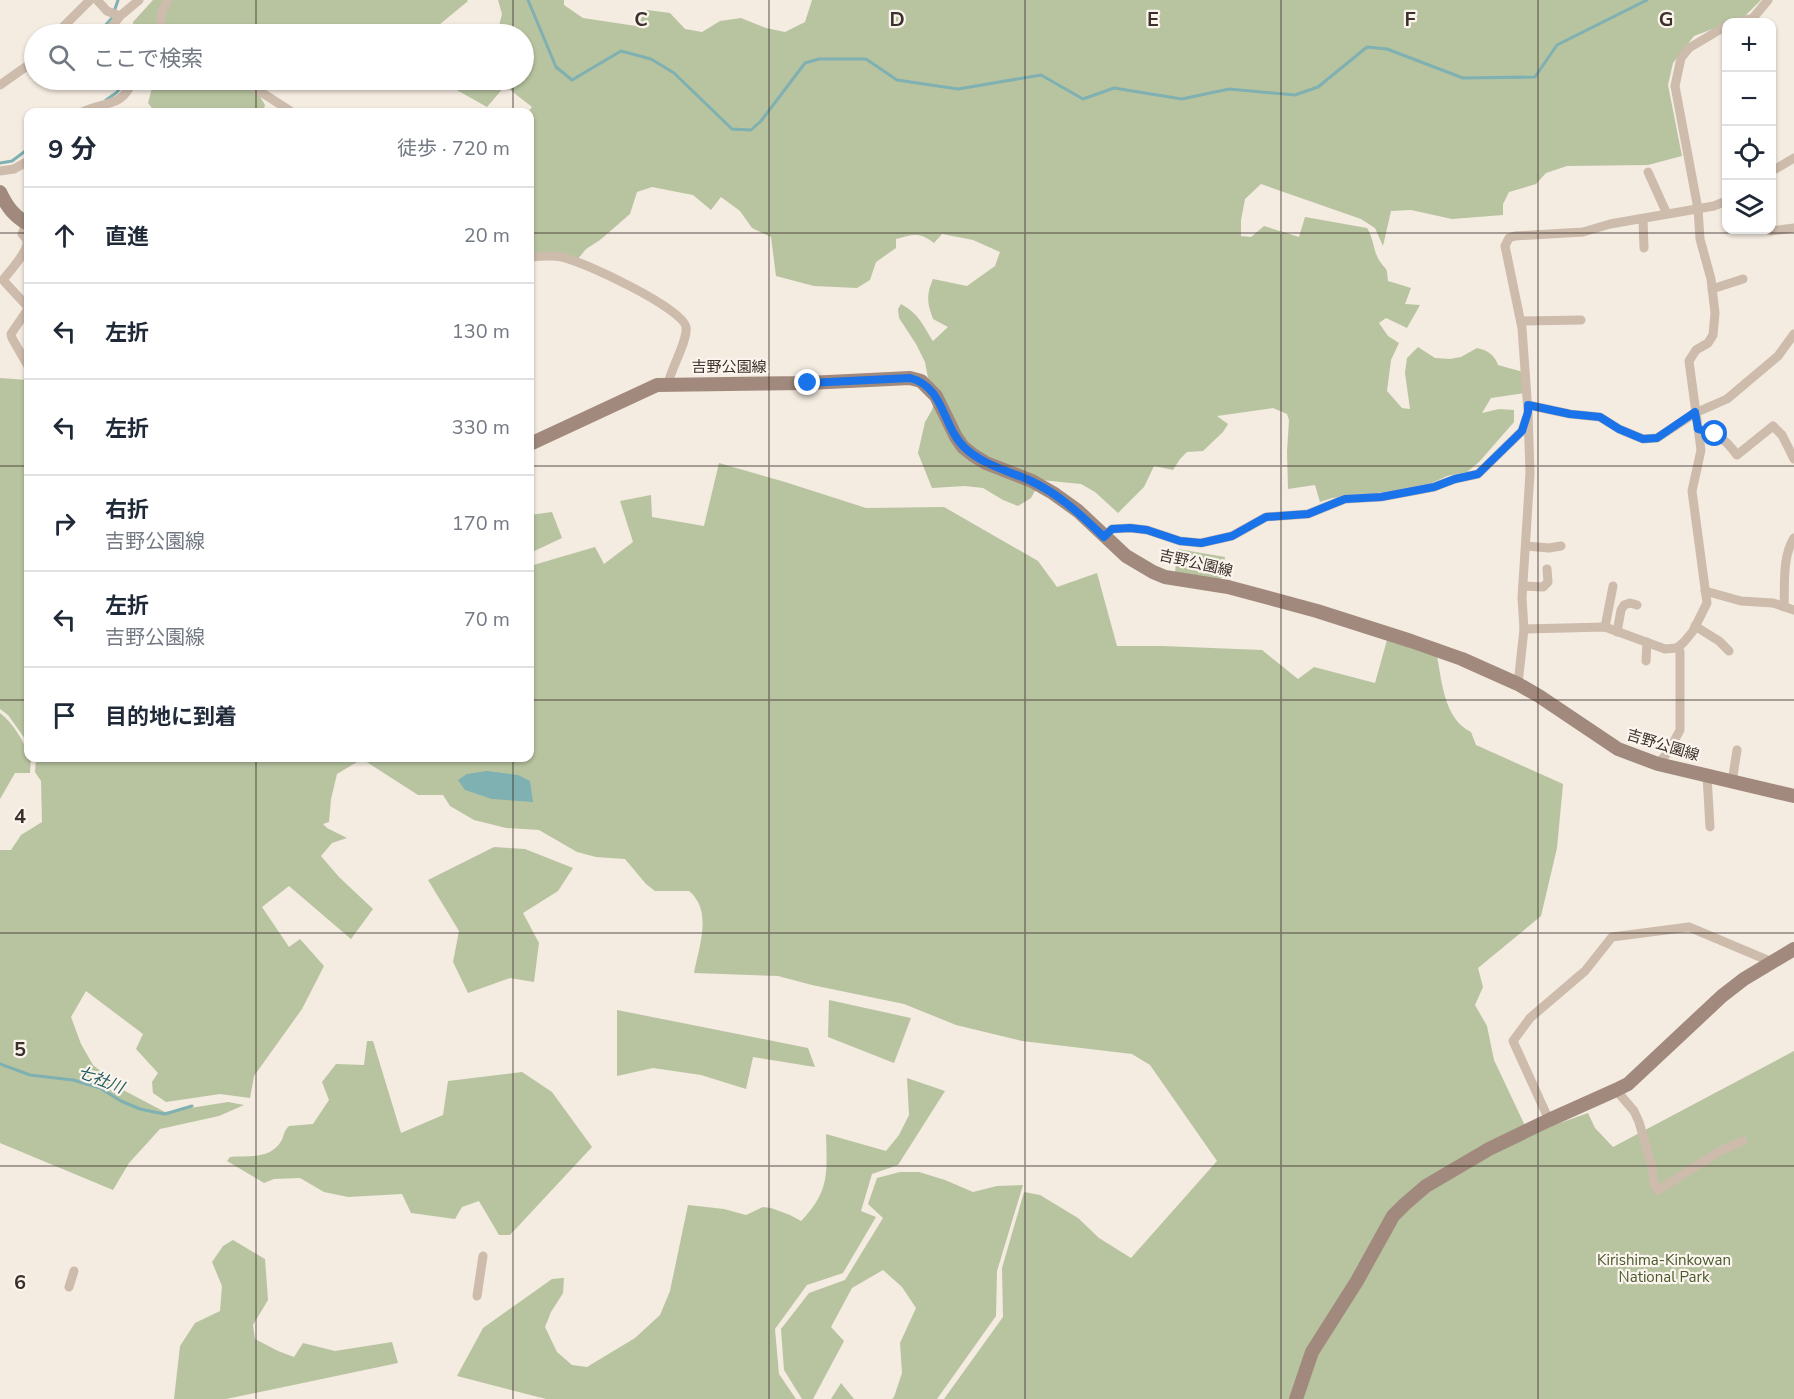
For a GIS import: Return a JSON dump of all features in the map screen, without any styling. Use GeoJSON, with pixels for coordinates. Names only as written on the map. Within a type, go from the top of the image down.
{"type":"FeatureCollection","features":[{"type":"Feature","properties":{"kind":"main road"},"geometry":{"type":"LineString","coordinates":[[0,192],[8,207],[24,220]]}},
{"type":"Feature","properties":{"kind":"main road","name":"吉野公園線"},"geometry":{"type":"LineString","coordinates":[[534,442],[650,387],[668,384],[808,383],[916,379],[936,396],[963,447],[986,463],[1032,482],[1053,494],[1078,511],[1104,537],[1141,566],[1165,577],[1228,588],[1317,611],[1462,659],[1539,696],[1618,749],[1658,764],[1794,796]]}},
{"type":"Feature","properties":{"kind":"main road"},"geometry":{"type":"LineString","coordinates":[[1296,1399],[1312,1352],[1357,1281],[1393,1216],[1426,1186],[1489,1149],[1616,1090],[1639,1076],[1722,996],[1744,979],[1794,949]]}},
{"type":"Feature","properties":{"kind":"street"},"geometry":{"type":"LineString","coordinates":[[66,24],[90,0]]}},
{"type":"Feature","properties":{"kind":"street"},"geometry":{"type":"LineString","coordinates":[[97,0],[107,11],[120,16]]}},
{"type":"Feature","properties":{"kind":"street"},"geometry":{"type":"LineString","coordinates":[[114,24],[140,0]]}},
{"type":"Feature","properties":{"kind":"street"},"geometry":{"type":"LineString","coordinates":[[161,24],[162,11],[168,0]]}},
{"type":"Feature","properties":{"kind":"street"},"geometry":{"type":"LineString","coordinates":[[1753,18],[1768,0]]}},
{"type":"Feature","properties":{"kind":"street"},"geometry":{"type":"LineString","coordinates":[[1524,629],[1605,627],[1665,648],[1678,647],[1695,626],[1707,603],[1692,492],[1701,450],[1689,361],[1696,350],[1708,344],[1713,335],[1714,313],[1711,279],[1700,239],[1698,209],[1675,86],[1681,58],[1689,48],[1722,28]]}},
{"type":"Feature","properties":{"kind":"street"},"geometry":{"type":"LineString","coordinates":[[0,85],[24,68]]}},
{"type":"Feature","properties":{"kind":"street"},"geometry":{"type":"LineString","coordinates":[[97,108],[112,104],[122,98],[128,90]]}},
{"type":"Feature","properties":{"kind":"street"},"geometry":{"type":"LineString","coordinates":[[258,90],[286,108]]}},
{"type":"Feature","properties":{"kind":"street"},"geometry":{"type":"LineString","coordinates":[[1776,169],[1794,158]]}},
{"type":"Feature","properties":{"kind":"street"},"geometry":{"type":"LineString","coordinates":[[0,171],[14,169],[24,163]]}},
{"type":"Feature","properties":{"kind":"street"},"geometry":{"type":"LineString","coordinates":[[1648,172],[1667,214]]}},
{"type":"Feature","properties":{"kind":"street"},"geometry":{"type":"LineString","coordinates":[[1518,684],[1524,629],[1522,598],[1530,473],[1521,321],[1505,246],[1509,238],[1515,236],[1583,232],[1610,224],[1722,203]]}},
{"type":"Feature","properties":{"kind":"street"},"geometry":{"type":"LineString","coordinates":[[1643,219],[1644,248]]}},
{"type":"Feature","properties":{"kind":"street"},"geometry":{"type":"LineString","coordinates":[[1776,230],[1794,228]]}},
{"type":"Feature","properties":{"kind":"street"},"geometry":{"type":"LineString","coordinates":[[24,253],[3,280],[24,302]]}},
{"type":"Feature","properties":{"kind":"street"},"geometry":{"type":"LineString","coordinates":[[534,257],[562,257],[584,265],[659,301],[685,323],[687,329],[685,338],[668,384]]}},
{"type":"Feature","properties":{"kind":"street"},"geometry":{"type":"LineString","coordinates":[[1712,290],[1743,279]]}},
{"type":"Feature","properties":{"kind":"street"},"geometry":{"type":"LineString","coordinates":[[24,315],[11,334],[24,356]]}},
{"type":"Feature","properties":{"kind":"street"},"geometry":{"type":"LineString","coordinates":[[1521,321],[1581,320]]}},
{"type":"Feature","properties":{"kind":"street"},"geometry":{"type":"LineString","coordinates":[[1528,409],[1600,417],[1619,429],[1643,439],[1657,438],[1695,412],[1727,399],[1778,356],[1792,339]]}},
{"type":"Feature","properties":{"kind":"street"},"geometry":{"type":"LineString","coordinates":[[1104,537],[1112,529],[1130,528],[1147,530],[1180,541],[1201,543],[1232,536],[1266,517],[1308,514],[1345,499],[1381,497],[1434,487],[1478,474],[1522,431],[1528,409]]}},
{"type":"Feature","properties":{"kind":"street"},"geometry":{"type":"LineString","coordinates":[[1698,429],[1715,434],[1726,441],[1737,455],[1773,426],[1782,435],[1794,459]]}},
{"type":"Feature","properties":{"kind":"street"},"geometry":{"type":"LineString","coordinates":[[1784,607],[1786,565],[1794,538]]}},
{"type":"Feature","properties":{"kind":"street"},"geometry":{"type":"LineString","coordinates":[[1526,546],[1550,548],[1561,546]]}},
{"type":"Feature","properties":{"kind":"street"},"geometry":{"type":"LineString","coordinates":[[1523,586],[1543,587],[1548,582],[1547,569]]}},
{"type":"Feature","properties":{"kind":"street"},"geometry":{"type":"LineString","coordinates":[[1605,627],[1613,586]]}},
{"type":"Feature","properties":{"kind":"street"},"geometry":{"type":"LineString","coordinates":[[1705,591],[1741,601],[1773,603],[1794,610]]}},
{"type":"Feature","properties":{"kind":"street"},"geometry":{"type":"LineString","coordinates":[[1617,632],[1624,605],[1630,603],[1637,605]]}},
{"type":"Feature","properties":{"kind":"street"},"geometry":{"type":"LineString","coordinates":[[1695,626],[1719,641],[1729,651]]}},
{"type":"Feature","properties":{"kind":"street"},"geometry":{"type":"LineString","coordinates":[[1646,661],[1647,642]]}},
{"type":"Feature","properties":{"kind":"street"},"geometry":{"type":"LineString","coordinates":[[1658,764],[1669,751],[1680,730],[1680,652],[1678,647]]}},
{"type":"Feature","properties":{"kind":"street"},"geometry":{"type":"LineString","coordinates":[[1732,782],[1737,750]]}},
{"type":"Feature","properties":{"kind":"street"},"geometry":{"type":"LineString","coordinates":[[1707,776],[1710,828]]}},
{"type":"Feature","properties":{"kind":"street"},"geometry":{"type":"LineString","coordinates":[[1549,1120],[1513,1041],[1530,1018],[1585,971],[1612,937],[1689,927],[1772,962]]}},
{"type":"Feature","properties":{"kind":"street"},"geometry":{"type":"LineString","coordinates":[[1616,1090],[1634,1111],[1639,1122],[1652,1167],[1654,1185],[1658,1190],[1720,1151],[1743,1141]]}},
{"type":"Feature","properties":{"kind":"street"},"geometry":{"type":"LineString","coordinates":[[477,1296],[483,1256]]}},
{"type":"Feature","properties":{"kind":"street"},"geometry":{"type":"LineString","coordinates":[[69,1287],[74,1271]]}},
{"type":"Feature","properties":{"kind":"green space"},"geometry":{"type":"Polygon","coordinates":[[[153,0],[468,1],[440,24],[133,24],[153,0]]]}},
{"type":"Feature","properties":{"kind":"green space"},"geometry":{"type":"Polygon","coordinates":[[[498,0],[564,0],[564,5],[583,18],[636,26],[647,10],[670,13],[685,29],[702,32],[720,21],[741,18],[766,28],[785,32],[805,22],[812,0],[1761,0],[1743,18],[1722,18],[1722,26],[1694,36],[1673,63],[1668,85],[1682,156],[1648,165],[1567,166],[1546,173],[1536,184],[1509,192],[1503,204],[1503,215],[1452,219],[1411,210],[1391,211],[1383,246],[1375,228],[1361,219],[1261,184],[1245,199],[1241,236],[1251,237],[1264,226],[1299,237],[1305,217],[1367,228],[1377,256],[1387,270],[1388,281],[1411,288],[1405,304],[1420,305],[1407,328],[1386,318],[1379,323],[1388,336],[1399,343],[1391,360],[1387,391],[1402,408],[1410,409],[1405,373],[1407,358],[1418,347],[1435,358],[1450,359],[1461,357],[1477,348],[1495,358],[1498,365],[1523,372],[1525,393],[1491,398],[1482,413],[1499,409],[1514,410],[1514,422],[1479,462],[1467,472],[1447,476],[1421,488],[1332,498],[1320,502],[1315,485],[1288,489],[1289,420],[1287,414],[1273,408],[1217,416],[1228,424],[1223,432],[1203,451],[1187,452],[1173,470],[1154,466],[1144,487],[1118,513],[1095,492],[1081,484],[1041,480],[1031,498],[1018,506],[983,488],[965,486],[932,488],[918,453],[925,422],[932,410],[938,390],[928,378],[925,362],[899,318],[898,309],[901,304],[912,312],[933,341],[948,327],[933,319],[931,313],[928,294],[933,279],[967,286],[995,266],[1000,252],[973,240],[942,234],[934,243],[925,237],[916,235],[896,239],[896,248],[876,262],[870,280],[857,288],[814,286],[776,276],[771,237],[752,228],[740,211],[721,197],[711,210],[693,195],[652,187],[637,192],[630,214],[586,249],[577,260],[534,256],[534,108],[510,90],[534,90],[534,24],[500,24],[502,14],[498,0]]]}},
{"type":"Feature","properties":{"kind":"green space"},"geometry":{"type":"Polygon","coordinates":[[[151,90],[261,90],[258,93],[265,105],[264,108],[152,108],[148,103],[151,90]]]}},
{"type":"Feature","properties":{"kind":"green space"},"geometry":{"type":"Polygon","coordinates":[[[457,90],[502,90],[487,107],[457,90]]]}},
{"type":"Feature","properties":{"kind":"green space"},"geometry":{"type":"Polygon","coordinates":[[[0,378],[24,380],[24,737],[8,715],[0,709],[0,378]]]}},
{"type":"Feature","properties":{"kind":"green space","name":"Kirishima-Kinkowan National Park"},"geometry":{"type":"Polygon","coordinates":[[[719,463],[866,508],[944,507],[1038,561],[1057,587],[1097,573],[1117,646],[1262,650],[1298,679],[1314,667],[1375,683],[1387,640],[1437,656],[1450,709],[1462,726],[1471,732],[1476,745],[1563,784],[1557,848],[1541,916],[1478,968],[1483,987],[1475,1005],[1487,1026],[1494,1060],[1529,1134],[1588,1113],[1595,1128],[1613,1147],[1794,1051],[1794,1399],[944,1399],[1003,1317],[1002,1268],[1024,1192],[1040,1195],[1078,1218],[1099,1238],[1131,1258],[1217,1161],[1150,1065],[1132,1054],[1022,1041],[956,1025],[904,1004],[778,976],[694,973],[701,940],[702,919],[701,908],[689,891],[655,891],[625,859],[596,857],[577,852],[539,830],[506,828],[474,820],[450,806],[443,795],[418,795],[367,762],[534,762],[534,565],[595,547],[604,564],[633,542],[620,501],[651,495],[652,517],[704,526],[719,463]]]}},
{"type":"Feature","properties":{"kind":"green space"},"geometry":{"type":"Polygon","coordinates":[[[552,512],[562,538],[534,551],[534,514],[552,512]]]}},
{"type":"Feature","properties":{"kind":"green space"},"geometry":{"type":"Polygon","coordinates":[[[1178,549],[1225,557],[1221,580],[1175,572],[1178,549]]]}},
{"type":"Feature","properties":{"kind":"green space"},"geometry":{"type":"Polygon","coordinates":[[[0,713],[18,734],[24,745],[24,762],[31,762],[30,773],[15,773],[0,799],[0,713]]]}},
{"type":"Feature","properties":{"kind":"green space"},"geometry":{"type":"Polygon","coordinates":[[[36,762],[357,762],[337,774],[331,799],[329,822],[323,824],[347,838],[332,843],[321,856],[339,877],[373,909],[351,939],[289,886],[262,907],[289,947],[300,939],[324,966],[302,1009],[254,1076],[250,1098],[220,1094],[166,1102],[153,1093],[152,1082],[158,1073],[136,1049],[143,1034],[86,991],[71,1017],[81,1044],[93,1065],[125,1091],[165,1112],[228,1102],[244,1105],[219,1116],[160,1129],[129,1163],[113,1190],[0,1143],[0,850],[11,850],[21,835],[42,822],[41,781],[35,772],[36,762]]]}},
{"type":"Feature","properties":{"kind":"green space"},"geometry":{"type":"Polygon","coordinates":[[[494,847],[525,849],[573,868],[558,891],[523,913],[539,943],[534,982],[510,978],[468,993],[453,962],[459,931],[428,880],[494,847]]]}},
{"type":"Feature","properties":{"kind":"green space"},"geometry":{"type":"Polygon","coordinates":[[[829,1000],[911,1018],[894,1063],[828,1037],[829,1000]]]}},
{"type":"Feature","properties":{"kind":"green space"},"geometry":{"type":"Polygon","coordinates":[[[617,1010],[808,1048],[815,1067],[753,1057],[746,1089],[701,1075],[653,1068],[617,1076],[617,1010]]]}},
{"type":"Feature","properties":{"kind":"green space"},"geometry":{"type":"Polygon","coordinates":[[[367,1041],[373,1041],[401,1133],[443,1115],[448,1081],[522,1072],[552,1092],[592,1147],[510,1235],[499,1235],[479,1201],[462,1207],[455,1219],[411,1213],[402,1194],[348,1197],[324,1192],[300,1178],[274,1179],[264,1183],[227,1161],[230,1157],[257,1156],[270,1152],[280,1143],[289,1126],[313,1124],[329,1100],[322,1082],[336,1064],[364,1065],[367,1041]]]}},
{"type":"Feature","properties":{"kind":"green space"},"geometry":{"type":"Polygon","coordinates":[[[907,1078],[945,1091],[898,1165],[872,1174],[861,1211],[876,1217],[843,1273],[807,1285],[775,1329],[779,1374],[796,1399],[546,1399],[457,1376],[483,1328],[552,1279],[564,1278],[563,1293],[545,1327],[557,1352],[572,1365],[587,1367],[635,1338],[660,1315],[670,1291],[688,1205],[724,1209],[746,1215],[763,1207],[771,1208],[801,1221],[817,1200],[825,1181],[826,1134],[886,1151],[899,1135],[909,1115],[907,1078]]]}},
{"type":"Feature","properties":{"kind":"green space"},"geometry":{"type":"Polygon","coordinates":[[[900,1172],[919,1172],[973,1192],[997,1186],[1023,1185],[997,1271],[996,1316],[937,1399],[892,1399],[902,1373],[900,1343],[916,1308],[902,1287],[883,1270],[852,1288],[831,1327],[844,1341],[813,1399],[802,1399],[784,1370],[781,1329],[809,1293],[845,1280],[883,1218],[868,1204],[877,1178],[900,1172]]]}},
{"type":"Feature","properties":{"kind":"green space"},"geometry":{"type":"Polygon","coordinates":[[[233,1240],[265,1259],[268,1300],[253,1325],[255,1339],[294,1357],[303,1343],[335,1351],[392,1342],[398,1363],[226,1399],[174,1399],[180,1346],[195,1323],[220,1311],[222,1286],[212,1262],[223,1246],[233,1240]]]}},
{"type":"Feature","properties":{"kind":"green space"},"geometry":{"type":"Polygon","coordinates":[[[841,1383],[854,1399],[831,1399],[841,1383]]]}},
{"type":"Feature","properties":{"kind":"water"},"geometry":{"type":"Polygon","coordinates":[[[487,771],[518,775],[530,781],[533,802],[492,799],[465,790],[458,780],[467,774],[487,771]]]}},
{"type":"Feature","properties":{"kind":"waterway"},"geometry":{"type":"LineString","coordinates":[[107,24],[112,18],[118,0]]}},
{"type":"Feature","properties":{"kind":"waterway"},"geometry":{"type":"LineString","coordinates":[[528,0],[556,67],[572,80],[621,51],[651,59],[674,73],[732,129],[751,130],[761,121],[805,63],[819,59],[866,59],[897,80],[958,89],[1041,75],[1083,99],[1114,88],[1182,99],[1229,89],[1295,95],[1318,87],[1367,47],[1387,49],[1463,78],[1535,77],[1557,45],[1647,0]]}},
{"type":"Feature","properties":{"kind":"waterway"},"geometry":{"type":"LineString","coordinates":[[106,100],[119,90]]}},
{"type":"Feature","properties":{"kind":"waterway"},"geometry":{"type":"LineString","coordinates":[[0,163],[12,161],[24,152]]}},
{"type":"Feature","properties":{"kind":"waterway","name":"七社川"},"geometry":{"type":"LineString","coordinates":[[0,1064],[30,1075],[73,1080],[100,1088],[140,1109],[165,1114],[192,1106]]}},
{"type":"Feature","properties":{"kind":"route"},"geometry":{"type":"LineString","coordinates":[[808,383],[910,378],[921,381],[936,396],[963,447],[986,463],[1032,482],[1053,494],[1078,511],[1104,537],[1112,529],[1120,527],[1147,530],[1180,541],[1201,543],[1232,536],[1266,517],[1308,514],[1345,499],[1381,497],[1434,487],[1478,474],[1522,431],[1528,405],[1570,414],[1600,417],[1619,429],[1643,439],[1657,438],[1695,412],[1698,429],[1715,434]]}}]}
